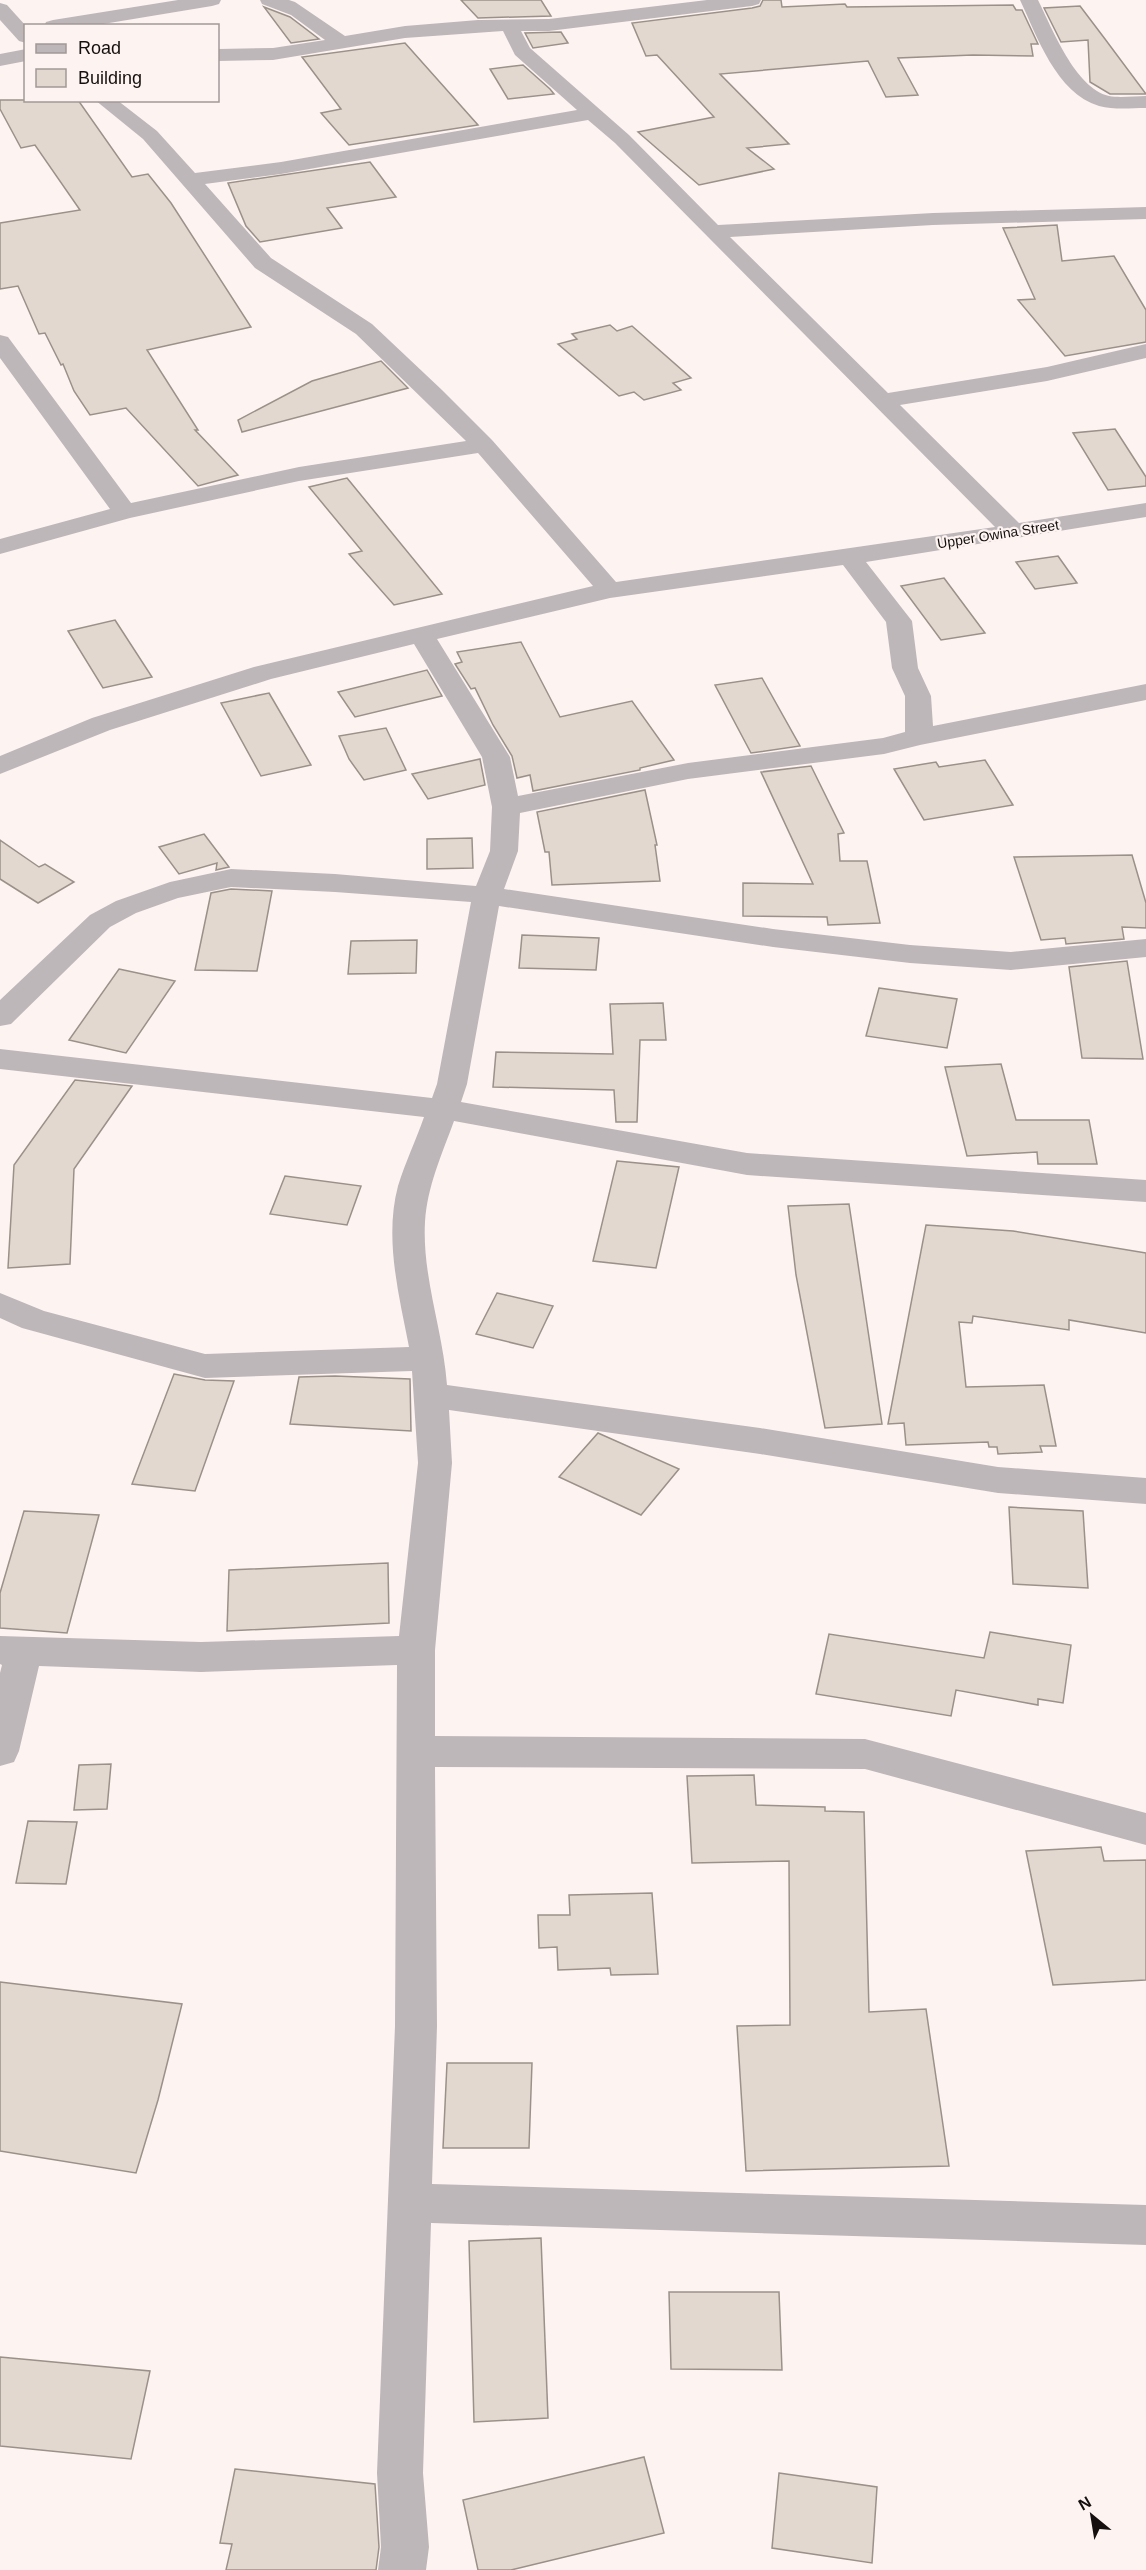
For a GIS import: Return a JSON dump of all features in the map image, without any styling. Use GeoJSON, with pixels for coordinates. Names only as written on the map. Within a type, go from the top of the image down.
{"type":"FeatureCollection","features":[{"type":"Feature","properties":{"kind":"street"},"geometry":{"type":"LineString","coordinates":[[65,24],[212,0]]}},
{"type":"Feature","properties":{"kind":"street"},"geometry":{"type":"LineString","coordinates":[[268,0],[279,1],[293,9],[340,42]]}},
{"type":"Feature","properties":{"kind":"street"},"geometry":{"type":"LineString","coordinates":[[219,55],[273,54],[405,32],[508,25],[549,25],[704,2],[752,0]]}},
{"type":"Feature","properties":{"kind":"street"},"geometry":{"type":"LineString","coordinates":[[1029,0],[1065,69],[1084,91],[1105,101],[1146,102]]}},
{"type":"Feature","properties":{"kind":"street"},"geometry":{"type":"LineString","coordinates":[[0,9],[24,33]]}},
{"type":"Feature","properties":{"kind":"street"},"geometry":{"type":"LineString","coordinates":[[508,25],[522,51],[622,139],[712,232],[1013,531]]}},
{"type":"Feature","properties":{"kind":"street"},"geometry":{"type":"LineString","coordinates":[[0,60],[24,55]]}},
{"type":"Feature","properties":{"kind":"street"},"geometry":{"type":"LineString","coordinates":[[107,102],[150,135],[263,262],[364,329],[484,445],[610,590]]}},
{"type":"Feature","properties":{"kind":"street"},"geometry":{"type":"LineString","coordinates":[[191,180],[281,168],[593,113]]}},
{"type":"Feature","properties":{"kind":"street"},"geometry":{"type":"LineString","coordinates":[[712,232],[933,219],[1146,213]]}},
{"type":"Feature","properties":{"kind":"street"},"geometry":{"type":"LineString","coordinates":[[0,342],[125,512]]}},
{"type":"Feature","properties":{"kind":"street"},"geometry":{"type":"LineString","coordinates":[[882,401],[1047,374],[1146,351]]}},
{"type":"Feature","properties":{"kind":"street"},"geometry":{"type":"LineString","coordinates":[[0,547],[125,512],[299,474],[484,445]]}},
{"type":"Feature","properties":{"kind":"street","name":"Upper Owina Street"},"geometry":{"type":"LineString","coordinates":[[0,766],[101,724],[263,673],[610,590],[849,557],[1146,510]]}},
{"type":"Feature","properties":{"kind":"street"},"geometry":{"type":"LineString","coordinates":[[849,557],[899,621],[905,668],[918,696],[920,719],[918,737]]}},
{"type":"Feature","properties":{"kind":"street"},"geometry":{"type":"LineString","coordinates":[[402,2570],[405,2547],[400,2473],[416,2026],[416,1650],[435,1462],[428,1358],[410,1263],[410,1222],[414,1187],[452,1084],[487,895],[504,851],[506,807],[496,757],[421,634]]}},
{"type":"Feature","properties":{"kind":"street"},"geometry":{"type":"LineString","coordinates":[[506,807],[688,771],[884,746],[918,737],[1146,692]]}},
{"type":"Feature","properties":{"kind":"street"},"geometry":{"type":"LineString","coordinates":[[0,1017],[100,921],[126,907],[170,891],[231,878],[487,895],[773,938],[910,954],[1011,961],[1146,948]]}},
{"type":"Feature","properties":{"kind":"street"},"geometry":{"type":"LineString","coordinates":[[0,1059],[442,1110],[747,1164],[1146,1191]]}},
{"type":"Feature","properties":{"kind":"street"},"geometry":{"type":"LineString","coordinates":[[0,1305],[34,1320],[205,1366],[428,1358]]}},
{"type":"Feature","properties":{"kind":"street"},"geometry":{"type":"LineString","coordinates":[[430,1395],[760,1441],[998,1480],[1146,1491]]}},
{"type":"Feature","properties":{"kind":"street"},"geometry":{"type":"LineString","coordinates":[[0,1751],[12,1650],[201,1657],[416,1650]]}},
{"type":"Feature","properties":{"kind":"street"},"geometry":{"type":"LineString","coordinates":[[416,1751],[865,1754],[1146,1829]]}},
{"type":"Feature","properties":{"kind":"street"},"geometry":{"type":"LineString","coordinates":[[410,2203],[1146,2225]]}},
{"type":"Feature","properties":{"kind":"building"},"geometry":{"type":"Polygon","coordinates":[[[461,0],[541,0],[551,16],[478,18],[461,0]]]}},
{"type":"Feature","properties":{"kind":"building"},"geometry":{"type":"Polygon","coordinates":[[[763,0],[781,0],[782,7],[845,4],[847,7],[1013,5],[1016,10],[1022,10],[1038,44],[1031,44],[1033,56],[973,55],[898,58],[918,95],[886,97],[868,61],[720,74],[789,144],[747,148],[774,169],[699,185],[638,132],[714,117],[657,55],[646,56],[632,23],[752,8],[760,6],[763,0]]]}},
{"type":"Feature","properties":{"kind":"building"},"geometry":{"type":"Polygon","coordinates":[[[1080,6],[1146,94],[1110,94],[1090,82],[1088,40],[1061,42],[1044,8],[1080,6]]]}},
{"type":"Feature","properties":{"kind":"building"},"geometry":{"type":"Polygon","coordinates":[[[264,7],[290,17],[319,39],[291,43],[264,7]]]}},
{"type":"Feature","properties":{"kind":"building"},"geometry":{"type":"Polygon","coordinates":[[[561,32],[568,43],[533,48],[525,33],[561,32]]]}},
{"type":"Feature","properties":{"kind":"building"},"geometry":{"type":"Polygon","coordinates":[[[405,43],[478,125],[349,145],[321,113],[341,109],[302,57],[405,43]]]}},
{"type":"Feature","properties":{"kind":"building"},"geometry":{"type":"Polygon","coordinates":[[[523,65],[554,94],[508,99],[490,69],[523,65]]]}},
{"type":"Feature","properties":{"kind":"building"},"geometry":{"type":"Polygon","coordinates":[[[0,100],[79,102],[132,177],[148,174],[171,203],[251,327],[147,350],[198,430],[195,430],[238,475],[198,486],[126,408],[90,415],[74,391],[63,364],[61,365],[45,333],[39,334],[18,286],[0,289],[0,223],[80,210],[35,145],[21,148],[0,109],[0,100]]]}},
{"type":"Feature","properties":{"kind":"building"},"geometry":{"type":"Polygon","coordinates":[[[370,162],[396,197],[327,208],[342,228],[260,242],[246,226],[228,183],[370,162]]]}},
{"type":"Feature","properties":{"kind":"building"},"geometry":{"type":"Polygon","coordinates":[[[1057,225],[1062,261],[1114,256],[1146,310],[1146,342],[1065,356],[1018,300],[1035,299],[1003,228],[1057,225]]]}},
{"type":"Feature","properties":{"kind":"building"},"geometry":{"type":"Polygon","coordinates":[[[610,325],[617,331],[632,326],[691,378],[673,383],[681,390],[644,400],[634,392],[619,396],[558,344],[577,339],[572,334],[610,325]]]}},
{"type":"Feature","properties":{"kind":"building"},"geometry":{"type":"Polygon","coordinates":[[[381,361],[408,388],[242,432],[238,420],[312,381],[381,361]]]}},
{"type":"Feature","properties":{"kind":"building"},"geometry":{"type":"Polygon","coordinates":[[[1115,429],[1146,477],[1146,486],[1108,490],[1073,433],[1115,429]]]}},
{"type":"Feature","properties":{"kind":"building"},"geometry":{"type":"Polygon","coordinates":[[[347,478],[442,594],[394,605],[349,554],[362,551],[309,487],[347,478]]]}},
{"type":"Feature","properties":{"kind":"building"},"geometry":{"type":"Polygon","coordinates":[[[1058,556],[1077,583],[1035,589],[1016,562],[1058,556]]]}},
{"type":"Feature","properties":{"kind":"building"},"geometry":{"type":"Polygon","coordinates":[[[944,578],[985,633],[941,640],[901,586],[944,578]]]}},
{"type":"Feature","properties":{"kind":"building"},"geometry":{"type":"Polygon","coordinates":[[[115,620],[152,677],[103,688],[68,631],[115,620]]]}},
{"type":"Feature","properties":{"kind":"building"},"geometry":{"type":"Polygon","coordinates":[[[521,642],[560,717],[632,701],[674,760],[640,768],[640,770],[533,791],[530,775],[517,778],[512,756],[493,725],[475,688],[471,689],[455,664],[462,662],[457,652],[521,642]]]}},
{"type":"Feature","properties":{"kind":"building"},"geometry":{"type":"Polygon","coordinates":[[[427,670],[442,696],[355,717],[338,692],[427,670]]]}},
{"type":"Feature","properties":{"kind":"building"},"geometry":{"type":"Polygon","coordinates":[[[762,678],[800,746],[751,753],[715,685],[762,678]]]}},
{"type":"Feature","properties":{"kind":"building"},"geometry":{"type":"Polygon","coordinates":[[[269,693],[311,765],[261,776],[221,703],[269,693]]]}},
{"type":"Feature","properties":{"kind":"building"},"geometry":{"type":"Polygon","coordinates":[[[386,728],[406,770],[364,780],[349,759],[339,736],[386,728]]]}},
{"type":"Feature","properties":{"kind":"building"},"geometry":{"type":"Polygon","coordinates":[[[480,759],[485,785],[428,799],[412,774],[480,759]]]}},
{"type":"Feature","properties":{"kind":"building"},"geometry":{"type":"Polygon","coordinates":[[[985,760],[1013,805],[924,820],[894,769],[936,762],[939,767],[985,760]]]}},
{"type":"Feature","properties":{"kind":"building"},"geometry":{"type":"Polygon","coordinates":[[[811,766],[844,833],[838,834],[840,861],[867,861],[880,923],[828,925],[827,917],[743,916],[743,883],[813,884],[761,772],[811,766]]]}},
{"type":"Feature","properties":{"kind":"building"},"geometry":{"type":"Polygon","coordinates":[[[645,790],[657,845],[655,845],[660,881],[552,885],[549,852],[545,852],[537,812],[645,790]]]}},
{"type":"Feature","properties":{"kind":"building"},"geometry":{"type":"Polygon","coordinates":[[[204,834],[229,867],[216,870],[217,863],[179,874],[159,847],[204,834]]]}},
{"type":"Feature","properties":{"kind":"building"},"geometry":{"type":"Polygon","coordinates":[[[472,838],[473,868],[427,869],[427,839],[472,838]]]}},
{"type":"Feature","properties":{"kind":"building"},"geometry":{"type":"Polygon","coordinates":[[[0,840],[39,867],[45,864],[74,882],[38,903],[0,879],[0,840]]]}},
{"type":"Feature","properties":{"kind":"building"},"geometry":{"type":"Polygon","coordinates":[[[1132,855],[1146,903],[1146,928],[1122,927],[1124,939],[1066,944],[1065,938],[1041,940],[1014,857],[1132,855]]]}},
{"type":"Feature","properties":{"kind":"building"},"geometry":{"type":"Polygon","coordinates":[[[231,889],[272,891],[257,971],[195,970],[211,893],[231,889]]]}},
{"type":"Feature","properties":{"kind":"building"},"geometry":{"type":"Polygon","coordinates":[[[522,935],[599,938],[596,970],[519,968],[522,935]]]}},
{"type":"Feature","properties":{"kind":"building"},"geometry":{"type":"Polygon","coordinates":[[[417,940],[416,973],[348,974],[351,941],[417,940]]]}},
{"type":"Feature","properties":{"kind":"building"},"geometry":{"type":"Polygon","coordinates":[[[1127,961],[1143,1059],[1082,1058],[1069,967],[1127,961]]]}},
{"type":"Feature","properties":{"kind":"building"},"geometry":{"type":"Polygon","coordinates":[[[119,969],[175,981],[126,1053],[69,1040],[119,969]]]}},
{"type":"Feature","properties":{"kind":"building"},"geometry":{"type":"Polygon","coordinates":[[[879,988],[957,999],[947,1048],[866,1036],[879,988]]]}},
{"type":"Feature","properties":{"kind":"building"},"geometry":{"type":"Polygon","coordinates":[[[663,1003],[666,1040],[640,1040],[637,1122],[616,1122],[614,1090],[493,1087],[496,1052],[613,1054],[610,1004],[663,1003]]]}},
{"type":"Feature","properties":{"kind":"building"},"geometry":{"type":"Polygon","coordinates":[[[1001,1064],[1016,1120],[1089,1120],[1097,1164],[1038,1164],[1037,1152],[967,1156],[945,1067],[1001,1064]]]}},
{"type":"Feature","properties":{"kind":"building"},"geometry":{"type":"Polygon","coordinates":[[[75,1080],[132,1086],[74,1169],[70,1264],[8,1268],[14,1165],[75,1080]]]}},
{"type":"Feature","properties":{"kind":"building"},"geometry":{"type":"Polygon","coordinates":[[[617,1161],[679,1167],[656,1268],[593,1261],[617,1161]]]}},
{"type":"Feature","properties":{"kind":"building"},"geometry":{"type":"Polygon","coordinates":[[[285,1176],[361,1186],[347,1225],[270,1214],[285,1176]]]}},
{"type":"Feature","properties":{"kind":"building"},"geometry":{"type":"Polygon","coordinates":[[[849,1204],[882,1424],[825,1428],[796,1275],[788,1206],[849,1204]]]}},
{"type":"Feature","properties":{"kind":"building"},"geometry":{"type":"Polygon","coordinates":[[[926,1225],[1013,1231],[1146,1253],[1146,1333],[1069,1320],[1069,1330],[973,1316],[972,1323],[959,1322],[966,1387],[1044,1385],[1056,1446],[1040,1446],[1042,1452],[998,1454],[997,1447],[989,1447],[988,1442],[906,1445],[904,1423],[888,1424],[926,1225]]]}},
{"type":"Feature","properties":{"kind":"building"},"geometry":{"type":"Polygon","coordinates":[[[497,1293],[553,1306],[533,1348],[476,1334],[497,1293]]]}},
{"type":"Feature","properties":{"kind":"building"},"geometry":{"type":"Polygon","coordinates":[[[174,1374],[205,1380],[234,1381],[195,1491],[132,1484],[174,1374]]]}},
{"type":"Feature","properties":{"kind":"building"},"geometry":{"type":"Polygon","coordinates":[[[299,1377],[410,1379],[411,1431],[290,1424],[299,1377]]]}},
{"type":"Feature","properties":{"kind":"building"},"geometry":{"type":"Polygon","coordinates":[[[598,1433],[679,1469],[641,1515],[559,1477],[598,1433]]]}},
{"type":"Feature","properties":{"kind":"building"},"geometry":{"type":"Polygon","coordinates":[[[1009,1507],[1083,1511],[1088,1588],[1013,1584],[1009,1507]]]}},
{"type":"Feature","properties":{"kind":"building"},"geometry":{"type":"Polygon","coordinates":[[[24,1511],[99,1515],[67,1633],[0,1628],[0,1593],[24,1511]]]}},
{"type":"Feature","properties":{"kind":"building"},"geometry":{"type":"Polygon","coordinates":[[[388,1563],[389,1623],[227,1631],[229,1570],[388,1563]]]}},
{"type":"Feature","properties":{"kind":"building"},"geometry":{"type":"Polygon","coordinates":[[[990,1632],[1071,1645],[1063,1703],[1038,1699],[1038,1705],[956,1690],[951,1716],[816,1694],[829,1634],[984,1658],[990,1632]]]}},
{"type":"Feature","properties":{"kind":"building"},"geometry":{"type":"Polygon","coordinates":[[[111,1764],[107,1809],[74,1810],[79,1765],[111,1764]]]}},
{"type":"Feature","properties":{"kind":"building"},"geometry":{"type":"Polygon","coordinates":[[[754,1775],[756,1805],[825,1807],[825,1811],[864,1812],[869,2012],[926,2009],[949,2166],[746,2171],[737,2026],[790,2025],[789,1861],[692,1863],[687,1776],[754,1775]]]}},
{"type":"Feature","properties":{"kind":"building"},"geometry":{"type":"Polygon","coordinates":[[[28,1821],[77,1822],[66,1884],[16,1883],[28,1821]]]}},
{"type":"Feature","properties":{"kind":"building"},"geometry":{"type":"Polygon","coordinates":[[[1101,1847],[1104,1861],[1146,1860],[1146,1980],[1053,1985],[1026,1851],[1101,1847]]]}},
{"type":"Feature","properties":{"kind":"building"},"geometry":{"type":"Polygon","coordinates":[[[652,1893],[658,1974],[611,1975],[610,1968],[558,1970],[557,1947],[539,1948],[538,1915],[570,1915],[569,1895],[652,1893]]]}},
{"type":"Feature","properties":{"kind":"building"},"geometry":{"type":"Polygon","coordinates":[[[0,1982],[182,2004],[158,2100],[136,2173],[0,2151],[0,1982]]]}},
{"type":"Feature","properties":{"kind":"building"},"geometry":{"type":"Polygon","coordinates":[[[447,2063],[532,2063],[529,2148],[443,2148],[447,2063]]]}},
{"type":"Feature","properties":{"kind":"building"},"geometry":{"type":"Polygon","coordinates":[[[541,2238],[548,2418],[474,2422],[469,2241],[541,2238]]]}},
{"type":"Feature","properties":{"kind":"building"},"geometry":{"type":"Polygon","coordinates":[[[669,2292],[779,2292],[782,2370],[671,2369],[669,2292]]]}},
{"type":"Feature","properties":{"kind":"building"},"geometry":{"type":"Polygon","coordinates":[[[0,2357],[150,2371],[131,2459],[0,2446],[0,2357]]]}},
{"type":"Feature","properties":{"kind":"building"},"geometry":{"type":"Polygon","coordinates":[[[644,2457],[664,2533],[511,2570],[478,2570],[463,2500],[644,2457]]]}},
{"type":"Feature","properties":{"kind":"building"},"geometry":{"type":"Polygon","coordinates":[[[235,2469],[375,2484],[379,2547],[376,2570],[226,2570],[232,2544],[220,2543],[235,2469]]]}},
{"type":"Feature","properties":{"kind":"building"},"geometry":{"type":"Polygon","coordinates":[[[779,2473],[877,2487],[872,2563],[772,2548],[779,2473]]]}}]}
